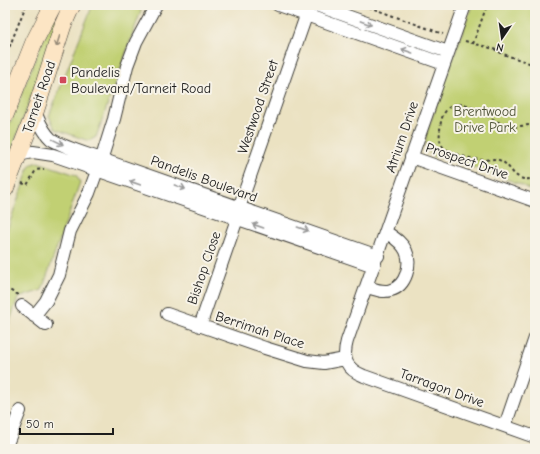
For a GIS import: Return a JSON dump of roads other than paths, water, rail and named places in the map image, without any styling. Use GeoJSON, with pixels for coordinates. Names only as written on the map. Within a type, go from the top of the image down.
{"type":"FeatureCollection","features":[{"type":"Feature","properties":{"kind":"main road","name":"Tarneit Road"},"geometry":{"type":"LineString","coordinates":[[5,116],[34,42],[53,5]]}},
{"type":"Feature","properties":{"kind":"main road","name":"Tarneit Road"},"geometry":{"type":"LineString","coordinates":[[5,189],[35,112],[72,5]]}},
{"type":"Feature","properties":{"kind":"street"},"geometry":{"type":"LineString","coordinates":[[34,316],[49,295],[59,275],[70,231],[89,193],[114,119],[127,66],[136,42],[156,5]]}},
{"type":"Feature","properties":{"kind":"street"},"geometry":{"type":"LineString","coordinates":[[316,5],[448,52]]}},
{"type":"Feature","properties":{"kind":"street","name":"Atrium Drive"},"geometry":{"type":"LineString","coordinates":[[345,359],[347,340],[367,287],[465,5]]}},
{"type":"Feature","properties":{"kind":"street"},"geometry":{"type":"LineString","coordinates":[[282,6],[306,16],[444,64]]}},
{"type":"Feature","properties":{"kind":"street","name":"Westwood Street"},"geometry":{"type":"LineString","coordinates":[[238,214],[306,16]]}},
{"type":"Feature","properties":{"kind":"street","name":"Pandelis Boulevard"},"geometry":{"type":"LineString","coordinates":[[35,112],[50,138],[99,165]]}},
{"type":"Feature","properties":{"kind":"street","name":"Pandelis Boulevard"},"geometry":{"type":"LineString","coordinates":[[18,156],[33,152],[44,153],[99,165],[376,261]]}},
{"type":"Feature","properties":{"kind":"street","name":"Prospect Drive"},"geometry":{"type":"LineString","coordinates":[[411,158],[535,201]]}},
{"type":"Feature","properties":{"kind":"street","name":"Bishop Close"},"geometry":{"type":"LineString","coordinates":[[200,326],[238,214]]}},
{"type":"Feature","properties":{"kind":"street"},"geometry":{"type":"LineString","coordinates":[[367,287],[391,291],[397,288],[405,277],[409,262],[406,250],[401,243],[386,232]]}},
{"type":"Feature","properties":{"kind":"street"},"geometry":{"type":"LineString","coordinates":[[22,306],[46,325]]}},
{"type":"Feature","properties":{"kind":"street","name":"Berrimah Place"},"geometry":{"type":"LineString","coordinates":[[167,314],[279,353],[307,361],[324,363],[345,359]]}},
{"type":"Feature","properties":{"kind":"street"},"geometry":{"type":"LineString","coordinates":[[505,426],[535,338]]}},
{"type":"Feature","properties":{"kind":"street","name":"Tarragon Drive"},"geometry":{"type":"LineString","coordinates":[[345,359],[352,370],[364,376],[535,437]]}},
{"type":"Feature","properties":{"kind":"street"},"geometry":{"type":"LineString","coordinates":[[5,449],[20,411]]}},
{"type":"Feature","properties":{"kind":"place","name":"Pandelis Boulevard/Tarneit Road"},"geometry":{"type":"Point","coordinates":[63,80]}},
{"type":"Feature","properties":{"kind":"park label","name":"Brentwood Drive Park"},"geometry":{"type":"Point","coordinates":[485,120]}}]}
